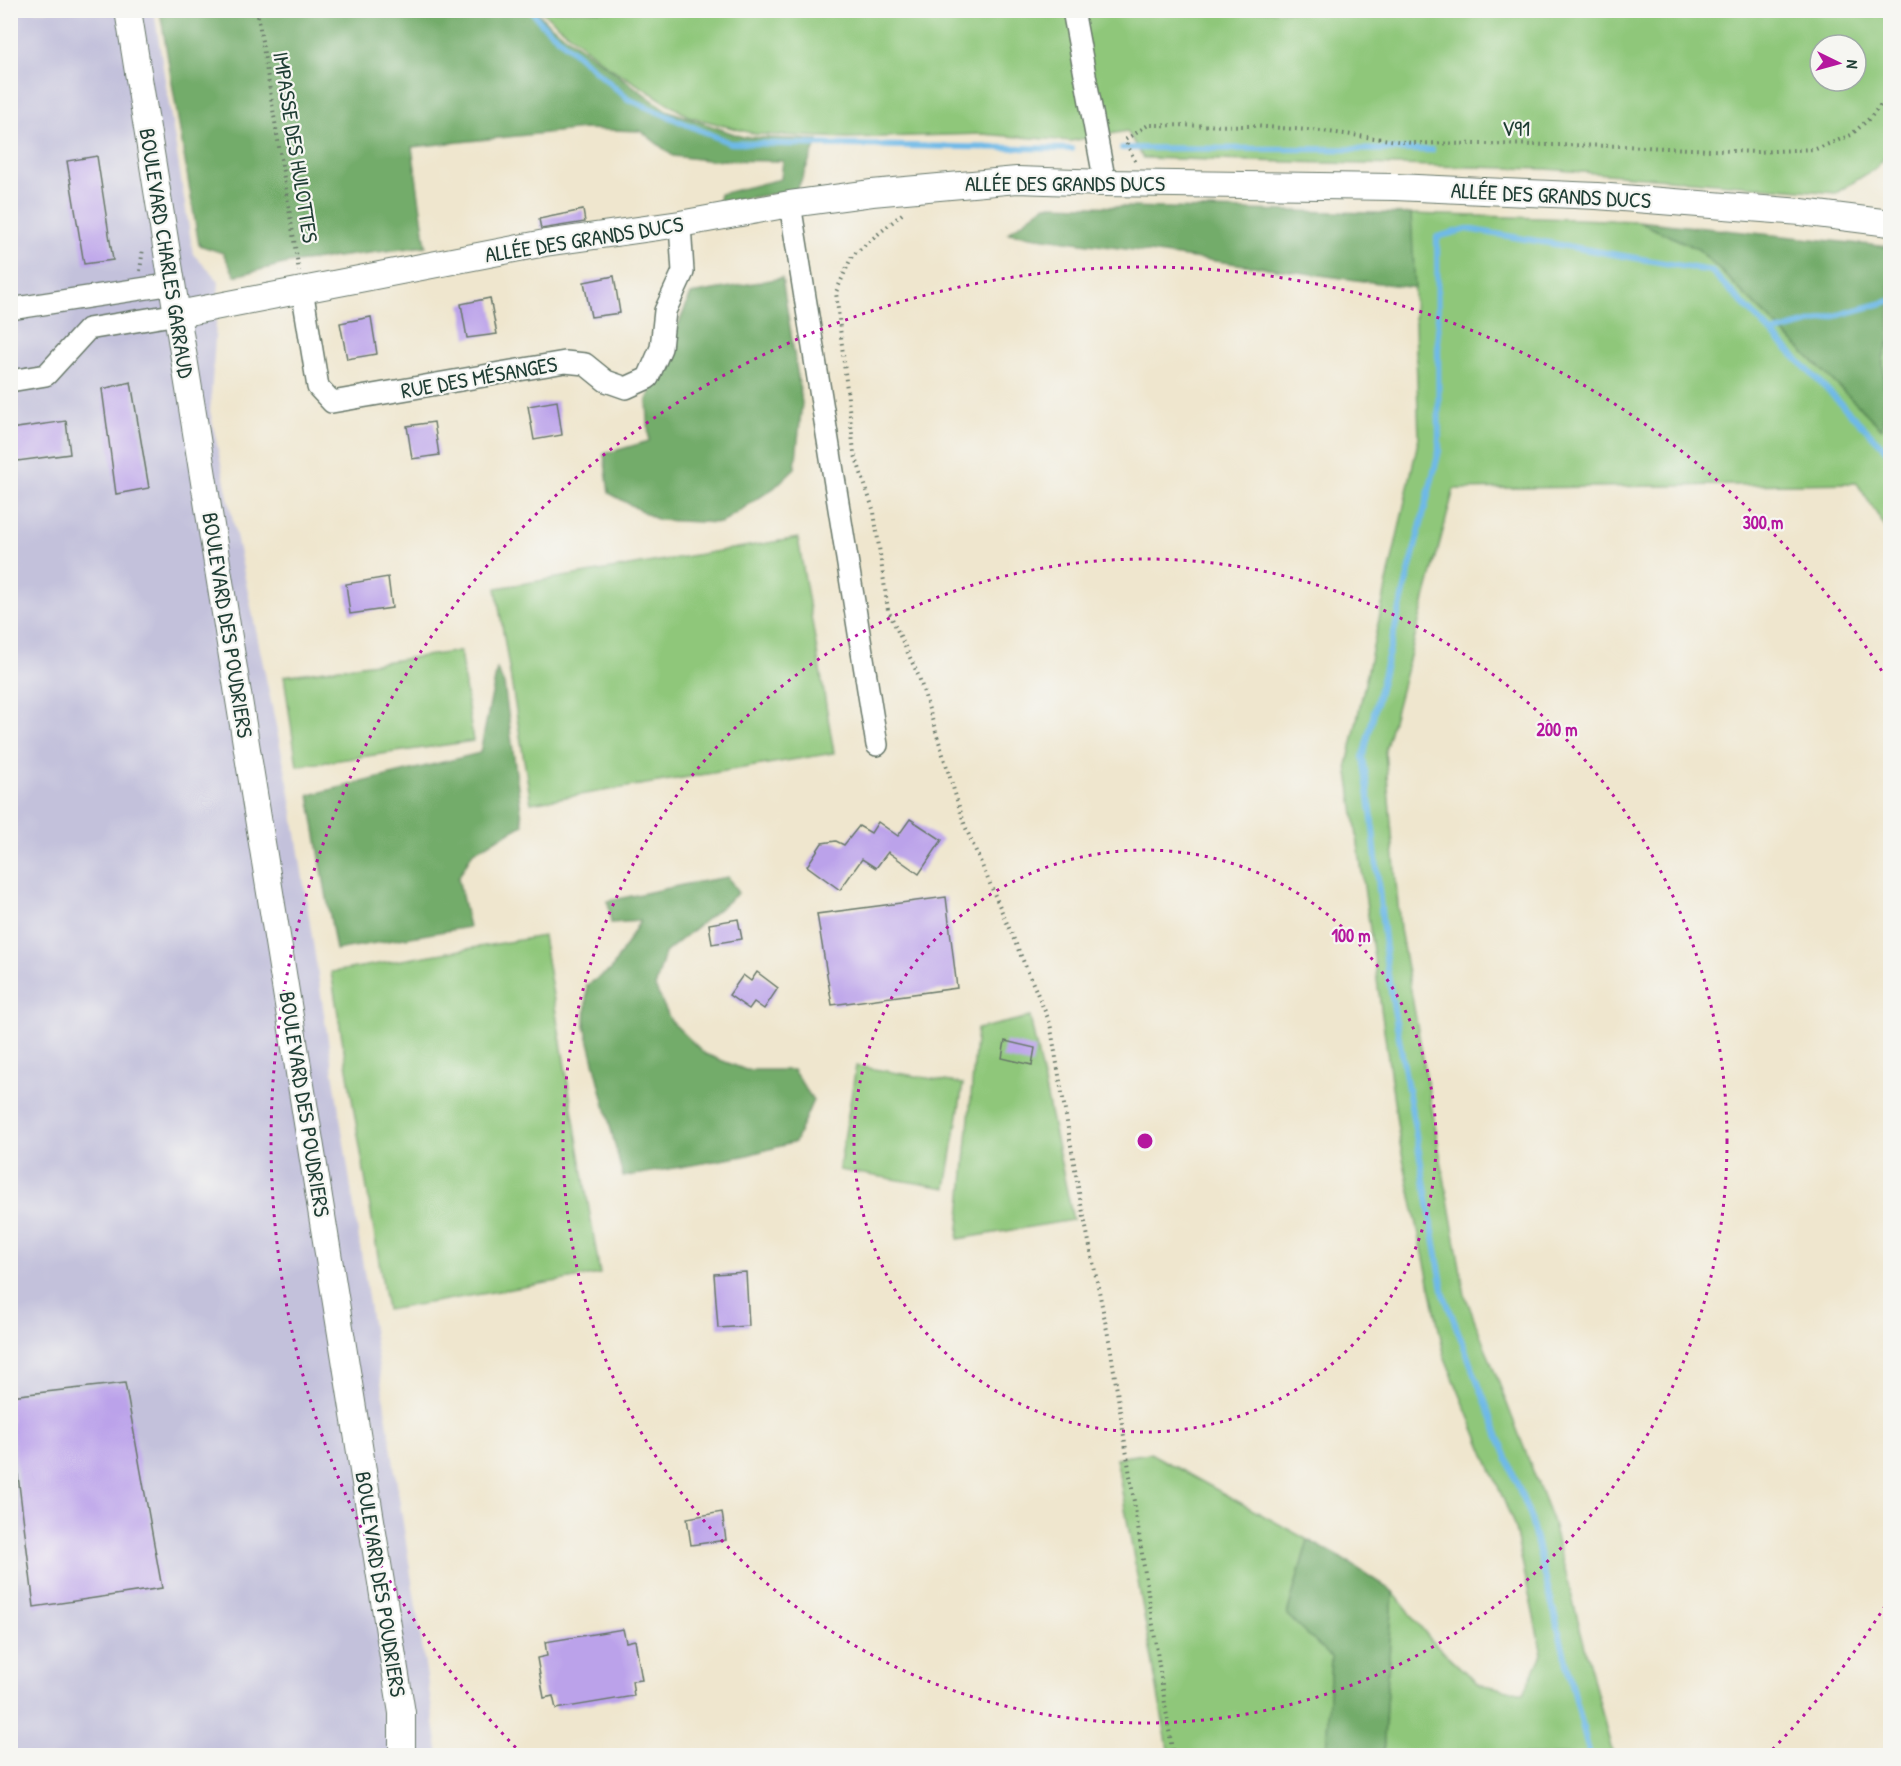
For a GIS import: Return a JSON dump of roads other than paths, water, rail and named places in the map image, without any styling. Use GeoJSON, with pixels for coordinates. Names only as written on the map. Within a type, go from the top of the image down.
{"type":"FeatureCollection","features":[{"type":"Feature","properties":{"kind":"main road","name":"BOULEVARD CHARLES GARRAUD"},"geometry":{"type":"LineString","coordinates":[[128,10],[207,496]]}},
{"type":"Feature","properties":{"kind":"main road","name":"ALLÉE DES GRANDS DUCS"},"geometry":{"type":"LineString","coordinates":[[178,314],[545,243],[680,224],[790,204],[903,189],[1017,180],[1105,183],[1135,173],[1597,196],[1801,212],[1890,223]]}},
{"type":"Feature","properties":{"kind":"main road","name":"BOULEVARD DES POUDRIERS"},"geometry":{"type":"LineString","coordinates":[[207,496],[402,1713],[402,1755]]}},
{"type":"Feature","properties":{"kind":"main road","name":"BOULEVARD DES POUDRIERS"},"geometry":{"type":"LineString","coordinates":[[402,1713],[416,1755]]}},
{"type":"Feature","properties":{"kind":"street"},"geometry":{"type":"LineString","coordinates":[[1073,10],[1105,183]]}},
{"type":"Feature","properties":{"kind":"street"},"geometry":{"type":"LineString","coordinates":[[790,204],[877,746]]}},
{"type":"Feature","properties":{"kind":"street","name":"RUE DES MÉSANGES"},"geometry":{"type":"LineString","coordinates":[[302,289],[318,387],[332,402],[565,362],[585,364],[606,381],[626,388],[648,378],[661,348],[666,311],[683,272],[680,224]]}},
{"type":"Feature","properties":{"kind":"street"},"geometry":{"type":"LineString","coordinates":[[10,309],[173,284]]}},
{"type":"Feature","properties":{"kind":"street"},"geometry":{"type":"LineString","coordinates":[[10,381],[46,375],[88,329],[178,314]]}},
{"type":"Feature","properties":{"kind":"waterway"},"geometry":{"type":"LineString","coordinates":[[531,10],[541,23],[628,99],[730,143],[1072,149]]}},
{"type":"Feature","properties":{"kind":"waterway"},"geometry":{"type":"LineString","coordinates":[[1122,148],[1432,150]]}},
{"type":"Feature","properties":{"kind":"waterway"},"geometry":{"type":"LineString","coordinates":[[1590,1756],[1531,1520],[1444,1295],[1387,969],[1372,819],[1363,757],[1439,451],[1437,237],[1467,229],[1711,271],[1890,454]]}},
{"type":"Feature","properties":{"kind":"waterway"},"geometry":{"type":"LineString","coordinates":[[1772,333],[1890,301]]}}]}
